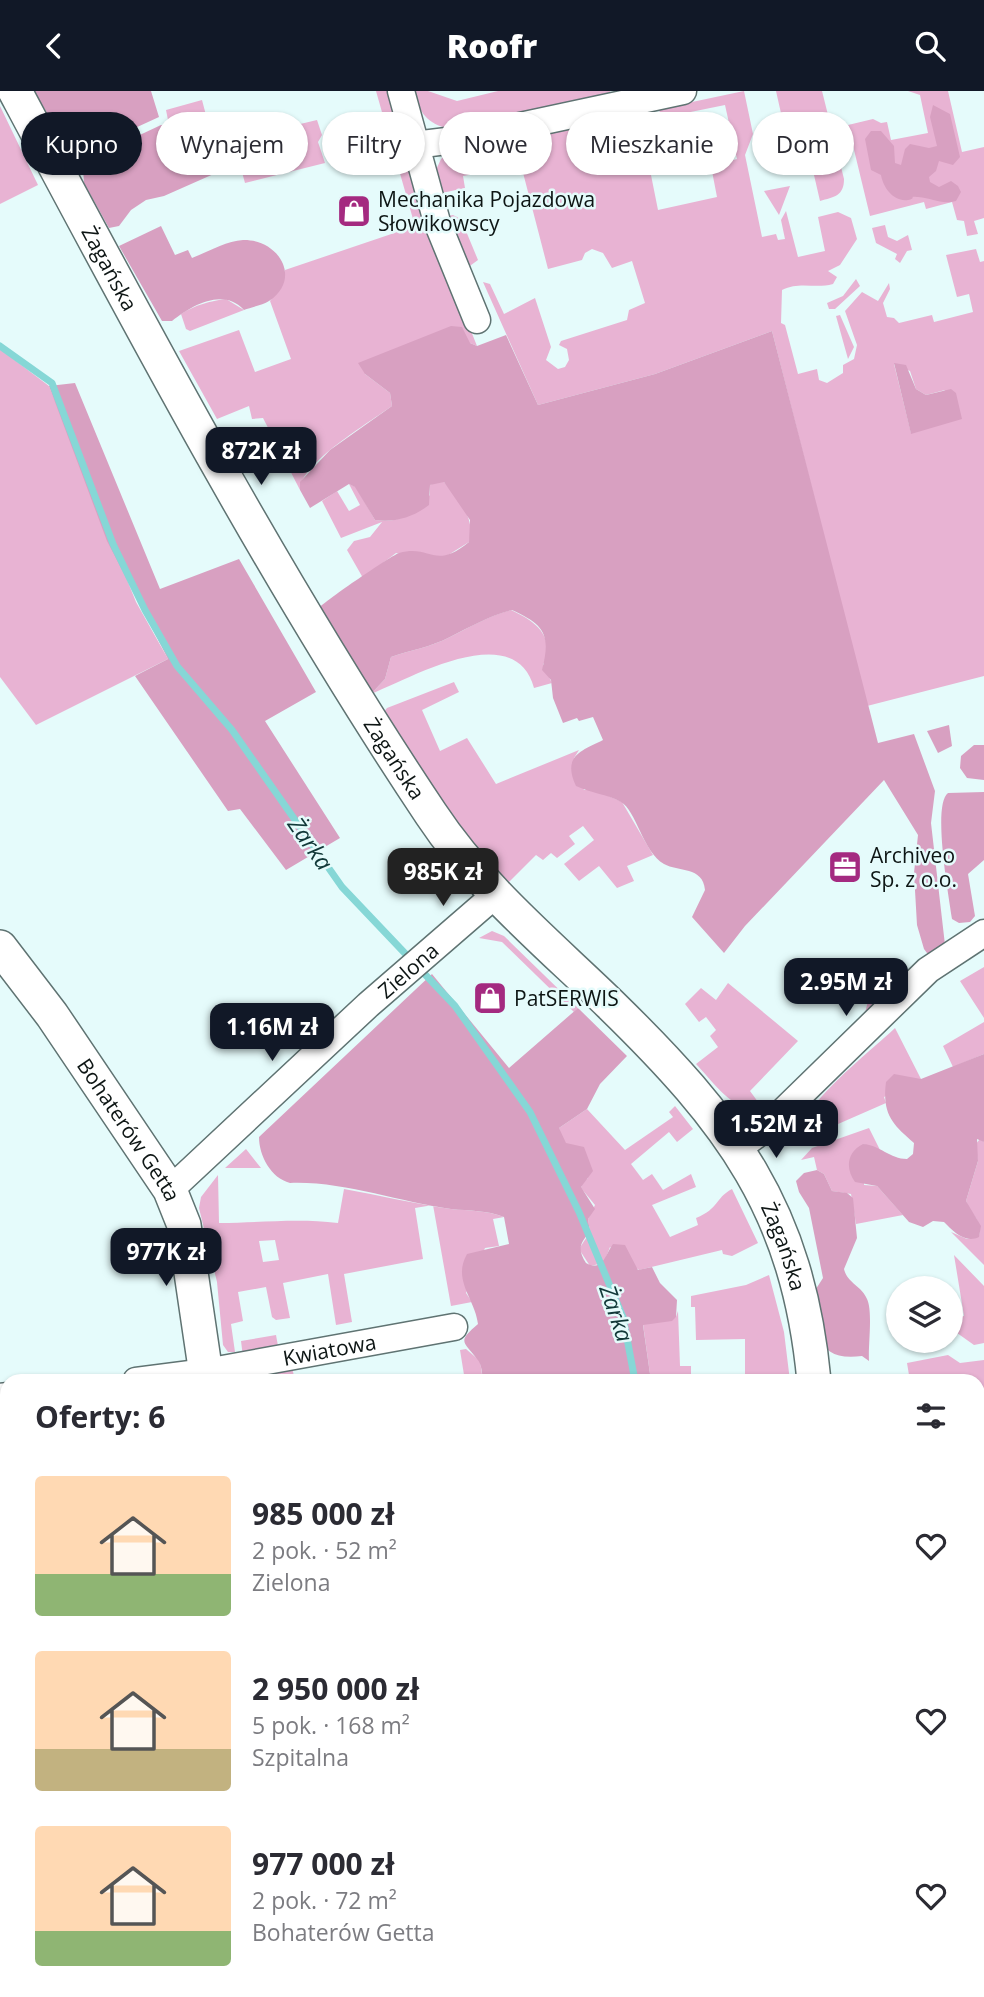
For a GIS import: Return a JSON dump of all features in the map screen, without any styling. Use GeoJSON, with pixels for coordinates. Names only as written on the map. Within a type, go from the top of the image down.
{"type":"FeatureCollection","features":[{"type":"Feature","properties":{"kind":"street","name":"Żagańska"},"geometry":{"type":"LineString","coordinates":[[15,91],[179,399],[305,618],[434,818],[495,895],[609,1003],[700,1096],[737,1149],[764,1193],[788,1248],[808,1324],[813,1374]]}},
{"type":"Feature","properties":{"kind":"street"},"geometry":{"type":"LineString","coordinates":[[401,91],[406,112]]}},
{"type":"Feature","properties":{"kind":"street"},"geometry":{"type":"LineString","coordinates":[[425,144],[455,140],[682,91]]}},
{"type":"Feature","properties":{"kind":"street"},"geometry":{"type":"LineString","coordinates":[[423,175],[437,222],[477,320]]}},
{"type":"Feature","properties":{"kind":"street","name":"Zielona"},"geometry":{"type":"LineString","coordinates":[[170,1191],[414,964],[495,895]]}},
{"type":"Feature","properties":{"kind":"street"},"geometry":{"type":"LineString","coordinates":[[737,1149],[766,1128],[928,970],[984,933]]}},
{"type":"Feature","properties":{"kind":"street","name":"Bohaterów Getta"},"geometry":{"type":"LineString","coordinates":[[0,947],[52,1016],[170,1191],[184,1225],[206,1374]]}},
{"type":"Feature","properties":{"kind":"street","name":"Kwiatowa"},"geometry":{"type":"LineString","coordinates":[[216,1374],[454,1327]]}},
{"type":"Feature","properties":{"kind":"shaded area"},"geometry":{"type":"Polygon","coordinates":[[[34,91],[151,91],[157,112],[156,118],[142,125],[142,112],[47,112],[34,91]]]}},
{"type":"Feature","properties":{"kind":"shaded area"},"geometry":{"type":"Polygon","coordinates":[[[376,91],[390,91],[395,112],[382,112],[376,91]]]}},
{"type":"Feature","properties":{"kind":"shaded area"},"geometry":{"type":"Polygon","coordinates":[[[414,91],[428,91],[457,101],[498,91],[610,91],[611,97],[535,112],[439,112],[439,125],[425,116],[425,112],[418,105],[414,91]]]}},
{"type":"Feature","properties":{"kind":"shaded area"},"geometry":{"type":"Polygon","coordinates":[[[744,91],[752,129],[745,155],[762,237],[776,234],[778,240],[785,239],[781,220],[786,211],[798,257],[825,251],[818,217],[838,212],[851,218],[857,239],[840,265],[828,271],[837,277],[833,284],[795,286],[782,290],[781,323],[785,325],[798,374],[817,369],[819,380],[827,383],[843,373],[843,365],[854,359],[857,345],[845,311],[862,292],[878,301],[889,283],[890,289],[883,303],[887,317],[894,318],[899,323],[932,315],[934,322],[973,312],[969,294],[957,297],[946,255],[976,249],[980,262],[984,261],[984,676],[867,706],[772,331],[655,374],[538,405],[483,282],[490,284],[504,314],[535,298],[551,347],[546,360],[558,369],[565,367],[569,360],[567,349],[559,345],[561,341],[627,320],[629,310],[645,303],[632,261],[612,268],[603,253],[592,249],[585,253],[582,260],[548,269],[524,175],[552,175],[552,131],[566,128],[566,175],[651,175],[658,210],[717,197],[713,175],[738,175],[738,112],[727,112],[725,105],[691,112],[660,112],[659,109],[744,91]],[[894,364],[911,433],[945,390],[926,395],[916,389],[910,371],[894,364]]]}},
{"type":"Feature","properties":{"kind":"shaded area"},"geometry":{"type":"Polygon","coordinates":[[[776,91],[822,91],[827,112],[781,112],[776,91]]]}},
{"type":"Feature","properties":{"kind":"shaded area"},"geometry":{"type":"Polygon","coordinates":[[[908,91],[948,91],[962,152],[984,147],[984,218],[974,221],[978,234],[967,236],[964,221],[957,220],[952,202],[926,209],[924,202],[870,216],[854,150],[854,124],[873,119],[881,123],[887,122],[891,140],[928,133],[920,95],[908,91]]]}},
{"type":"Feature","properties":{"kind":"shaded area"},"geometry":{"type":"Polygon","coordinates":[[[202,100],[205,112],[166,112],[202,100]]]}},
{"type":"Feature","properties":{"kind":"shaded area"},"geometry":{"type":"Polygon","coordinates":[[[933,105],[950,114],[960,157],[953,165],[939,161],[936,171],[929,177],[930,182],[939,187],[951,181],[961,192],[956,201],[951,202],[915,197],[908,200],[898,199],[886,189],[881,175],[871,170],[865,139],[871,131],[881,131],[894,146],[895,163],[901,165],[905,149],[910,144],[929,148],[937,146],[930,117],[933,105]]]}},
{"type":"Feature","properties":{"kind":"shaded area"},"geometry":{"type":"Polygon","coordinates":[[[0,106],[21,150],[21,175],[33,175],[38,185],[0,204],[0,106]]]}},
{"type":"Feature","properties":{"kind":"shaded area"},"geometry":{"type":"Polygon","coordinates":[[[317,120],[322,135],[318,142],[322,164],[308,167],[308,122],[317,120]]]}},
{"type":"Feature","properties":{"kind":"shaded area"},"geometry":{"type":"Polygon","coordinates":[[[156,127],[156,175],[211,175],[164,196],[146,200],[131,210],[119,226],[109,228],[84,183],[83,175],[142,175],[142,134],[156,127]]]}},
{"type":"Feature","properties":{"kind":"shaded area"},"geometry":{"type":"Polygon","coordinates":[[[439,163],[439,175],[468,175],[463,176],[465,188],[442,193],[435,172],[439,163]]]}},
{"type":"Feature","properties":{"kind":"shaded area"},"geometry":{"type":"Polygon","coordinates":[[[243,175],[277,175],[245,183],[243,175]]]}},
{"type":"Feature","properties":{"kind":"shaded area"},"geometry":{"type":"Polygon","coordinates":[[[400,175],[413,175],[437,246],[477,346],[470,343],[365,374],[390,393],[392,406],[323,456],[311,468],[300,490],[263,418],[252,419],[249,406],[217,419],[179,351],[239,330],[255,372],[291,359],[270,301],[282,285],[285,270],[415,226],[400,175]]]}},
{"type":"Feature","properties":{"kind":"shaded area"},"geometry":{"type":"Polygon","coordinates":[[[814,175],[843,175],[844,185],[840,192],[820,201],[814,175]]]}},
{"type":"Feature","properties":{"kind":"shaded area"},"geometry":{"type":"Polygon","coordinates":[[[790,186],[779,215],[764,191],[790,186]]]}},
{"type":"Feature","properties":{"kind":"shaded area"},"geometry":{"type":"Polygon","coordinates":[[[448,216],[461,219],[478,260],[467,268],[448,216]]]}},
{"type":"Feature","properties":{"kind":"shaded area"},"geometry":{"type":"Polygon","coordinates":[[[885,225],[888,237],[897,241],[908,235],[912,250],[907,251],[900,263],[895,259],[897,254],[876,243],[872,228],[885,225]]]}},
{"type":"Feature","properties":{"kind":"shaded area"},"geometry":{"type":"Polygon","coordinates":[[[161,226],[175,255],[188,250],[192,258],[243,240],[256,241],[267,246],[282,261],[285,271],[279,292],[269,301],[244,310],[236,303],[217,299],[198,305],[172,321],[162,321],[119,246],[161,226]]]}},
{"type":"Feature","properties":{"kind":"shaded area"},"geometry":{"type":"Polygon","coordinates":[[[856,279],[860,286],[835,309],[829,309],[827,303],[843,296],[856,279]]]}},
{"type":"Feature","properties":{"kind":"shaded area"},"geometry":{"type":"Polygon","coordinates":[[[226,299],[244,310],[190,331],[186,329],[181,314],[203,304],[226,299]]]}},
{"type":"Feature","properties":{"kind":"shaded area"},"geometry":{"type":"Polygon","coordinates":[[[840,315],[854,347],[848,359],[836,316],[840,315]]]}},
{"type":"Feature","properties":{"kind":"shaded area"},"geometry":{"type":"Polygon","coordinates":[[[451,326],[462,327],[470,343],[477,346],[506,335],[538,405],[655,374],[772,331],[878,743],[914,734],[935,791],[931,823],[945,945],[930,957],[924,949],[917,925],[914,873],[918,835],[884,780],[745,926],[724,953],[692,917],[705,890],[700,877],[664,864],[657,858],[631,813],[621,802],[576,786],[571,768],[573,761],[581,751],[603,740],[593,717],[579,721],[577,718],[563,723],[553,698],[551,680],[542,670],[546,648],[543,633],[532,621],[512,610],[436,643],[391,657],[385,679],[371,694],[319,608],[399,553],[410,551],[440,556],[457,550],[469,542],[470,520],[444,482],[430,485],[429,505],[423,509],[404,518],[382,521],[375,520],[355,487],[349,484],[310,508],[300,490],[300,482],[330,450],[392,406],[390,393],[365,374],[358,363],[451,326]]]}},
{"type":"Feature","properties":{"kind":"shaded area"},"geometry":{"type":"Polygon","coordinates":[[[0,349],[49,386],[136,602],[168,659],[36,725],[0,677],[0,349]]]}},
{"type":"Feature","properties":{"kind":"shaded area"},"geometry":{"type":"Polygon","coordinates":[[[894,363],[906,365],[916,389],[926,395],[951,389],[956,393],[962,419],[911,434],[894,363]]]}},
{"type":"Feature","properties":{"kind":"shaded area"},"geometry":{"type":"Polygon","coordinates":[[[75,383],[160,589],[239,559],[316,692],[265,721],[340,838],[286,870],[240,809],[228,811],[135,676],[168,659],[107,541],[49,386],[75,383]]]}},
{"type":"Feature","properties":{"kind":"shaded area"},"geometry":{"type":"Polygon","coordinates":[[[444,482],[465,510],[470,525],[469,542],[445,557],[396,553],[363,578],[347,550],[354,541],[370,537],[382,522],[341,538],[322,501],[337,491],[349,511],[360,505],[349,484],[356,487],[375,520],[399,519],[418,507],[430,495],[430,485],[444,482]]]}},
{"type":"Feature","properties":{"kind":"shaded area"},"geometry":{"type":"Polygon","coordinates":[[[511,610],[528,619],[545,638],[547,646],[543,665],[552,683],[534,688],[523,667],[506,657],[485,655],[461,658],[436,666],[371,694],[385,679],[391,657],[436,643],[511,610]]]}},
{"type":"Feature","properties":{"kind":"shaded area"},"geometry":{"type":"Polygon","coordinates":[[[454,682],[459,692],[422,710],[440,751],[467,738],[496,784],[579,750],[574,758],[584,790],[593,789],[622,802],[653,855],[627,866],[634,881],[617,888],[599,866],[579,881],[564,864],[594,840],[583,826],[569,836],[575,844],[557,858],[551,853],[543,860],[536,855],[509,882],[491,863],[441,801],[383,713],[387,708],[454,682]]]}},
{"type":"Feature","properties":{"kind":"shaded area"},"geometry":{"type":"Polygon","coordinates":[[[949,725],[952,746],[938,753],[927,731],[949,725]]]}},
{"type":"Feature","properties":{"kind":"shaded area"},"geometry":{"type":"Polygon","coordinates":[[[974,745],[984,745],[984,780],[967,778],[960,768],[961,756],[974,745]]]}},
{"type":"Feature","properties":{"kind":"shaded area"},"geometry":{"type":"Polygon","coordinates":[[[984,792],[984,860],[968,874],[975,916],[970,922],[959,923],[952,919],[945,873],[941,832],[943,801],[948,793],[984,792]]]}},
{"type":"Feature","properties":{"kind":"shaded area"},"geometry":{"type":"Polygon","coordinates":[[[492,931],[504,936],[578,1008],[574,1012],[502,942],[479,938],[492,931]]]}},
{"type":"Feature","properties":{"kind":"shaded area"},"geometry":{"type":"Polygon","coordinates":[[[984,967],[984,1018],[960,981],[984,967]]]}},
{"type":"Feature","properties":{"kind":"shaded area"},"geometry":{"type":"Polygon","coordinates":[[[905,968],[911,975],[865,1013],[868,1001],[905,968]]]}},
{"type":"Feature","properties":{"kind":"shaded area"},"geometry":{"type":"Polygon","coordinates":[[[432,974],[509,1068],[578,1008],[627,1056],[600,1084],[587,1109],[559,1128],[566,1143],[584,1147],[593,1171],[581,1187],[595,1209],[588,1219],[590,1232],[581,1246],[581,1254],[586,1263],[596,1265],[600,1264],[613,1244],[625,1245],[638,1270],[652,1267],[660,1283],[677,1300],[676,1317],[672,1321],[643,1325],[650,1374],[482,1374],[480,1364],[464,1341],[478,1324],[463,1281],[463,1263],[467,1254],[509,1244],[504,1217],[431,1206],[330,1185],[290,1183],[277,1176],[267,1165],[259,1137],[432,974]]]}},
{"type":"Feature","properties":{"kind":"shaded area"},"geometry":{"type":"Polygon","coordinates":[[[728,983],[798,1041],[750,1091],[761,1106],[752,1109],[734,1103],[696,1064],[718,1047],[710,1036],[716,1030],[706,1017],[699,1022],[685,1004],[701,988],[716,1000],[728,983]]]}},
{"type":"Feature","properties":{"kind":"shaded area"},"geometry":{"type":"Polygon","coordinates":[[[984,1022],[984,1054],[953,1067],[943,1046],[984,1022]]]}},
{"type":"Feature","properties":{"kind":"shaded area"},"geometry":{"type":"Polygon","coordinates":[[[895,1028],[921,1079],[884,1097],[886,1103],[797,1142],[808,1113],[821,1097],[895,1028]]]}},
{"type":"Feature","properties":{"kind":"shaded area"},"geometry":{"type":"Polygon","coordinates":[[[984,1054],[984,1142],[977,1139],[978,1161],[966,1201],[981,1226],[979,1237],[969,1239],[960,1236],[944,1222],[933,1221],[923,1227],[909,1222],[877,1186],[855,1182],[849,1161],[854,1151],[863,1144],[901,1158],[907,1159],[913,1154],[914,1143],[894,1124],[887,1110],[886,1082],[894,1074],[921,1079],[984,1054]]]}},
{"type":"Feature","properties":{"kind":"shaded area"},"geometry":{"type":"Polygon","coordinates":[[[675,1106],[693,1129],[677,1142],[669,1132],[631,1164],[643,1180],[652,1174],[663,1190],[691,1174],[696,1187],[652,1205],[670,1237],[698,1225],[696,1218],[709,1211],[732,1189],[758,1243],[732,1256],[723,1254],[722,1250],[639,1270],[610,1247],[604,1263],[590,1266],[579,1249],[590,1232],[588,1219],[595,1205],[581,1188],[582,1182],[588,1178],[560,1135],[559,1128],[587,1109],[625,1150],[673,1117],[669,1112],[675,1106]]]}},
{"type":"Feature","properties":{"kind":"shaded area"},"geometry":{"type":"Polygon","coordinates":[[[869,1128],[880,1150],[863,1144],[864,1185],[877,1186],[903,1215],[856,1224],[851,1194],[832,1191],[824,1174],[817,1170],[814,1157],[801,1160],[812,1148],[869,1128]]]}},
{"type":"Feature","properties":{"kind":"shaded area"},"geometry":{"type":"Polygon","coordinates":[[[980,1139],[984,1142],[984,1265],[951,1232],[967,1239],[979,1236],[978,1221],[966,1201],[978,1161],[975,1145],[980,1139]]]}},
{"type":"Feature","properties":{"kind":"shaded area"},"geometry":{"type":"Polygon","coordinates":[[[246,1149],[261,1168],[225,1168],[246,1149]]]}},
{"type":"Feature","properties":{"kind":"shaded area"},"geometry":{"type":"Polygon","coordinates":[[[817,1170],[824,1174],[832,1191],[847,1193],[853,1198],[857,1238],[844,1269],[848,1278],[865,1295],[869,1305],[869,1361],[862,1356],[847,1357],[827,1349],[821,1342],[815,1321],[812,1295],[823,1278],[809,1208],[796,1181],[804,1173],[817,1170]]]}},
{"type":"Feature","properties":{"kind":"shaded area"},"geometry":{"type":"Polygon","coordinates":[[[218,1175],[219,1223],[338,1223],[344,1189],[430,1206],[415,1208],[423,1259],[344,1274],[352,1322],[336,1325],[328,1274],[283,1283],[290,1318],[276,1320],[272,1317],[266,1287],[238,1292],[243,1321],[231,1324],[235,1352],[228,1352],[223,1345],[217,1282],[199,1208],[201,1197],[218,1175]],[[275,1240],[259,1241],[263,1262],[279,1260],[275,1240]]]}},
{"type":"Feature","properties":{"kind":"shaded area"},"geometry":{"type":"Polygon","coordinates":[[[433,1206],[504,1217],[493,1219],[499,1246],[485,1248],[466,1293],[472,1302],[451,1306],[433,1206]]]}},
{"type":"Feature","properties":{"kind":"shaded area"},"geometry":{"type":"Polygon","coordinates":[[[954,1255],[984,1286],[984,1343],[974,1345],[963,1337],[963,1276],[957,1276],[954,1255]]]}},
{"type":"Feature","properties":{"kind":"shaded area"},"geometry":{"type":"Polygon","coordinates":[[[769,1275],[784,1332],[789,1374],[745,1374],[745,1339],[696,1340],[695,1307],[691,1307],[691,1296],[746,1285],[769,1275]]]}},
{"type":"Feature","properties":{"kind":"shaded area"},"geometry":{"type":"Polygon","coordinates":[[[678,1311],[680,1366],[691,1366],[691,1374],[650,1374],[643,1324],[676,1317],[678,1311]]]}},
{"type":"Feature","properties":{"kind":"shaded area"},"geometry":{"type":"Polygon","coordinates":[[[276,1335],[278,1346],[243,1357],[241,1341],[276,1335]]]}},
{"type":"Feature","properties":{"kind":"shaded area"},"geometry":{"type":"Polygon","coordinates":[[[466,1349],[480,1361],[482,1374],[464,1374],[460,1350],[466,1349]]]}},
{"type":"Feature","properties":{"kind":"shaded area"},"geometry":{"type":"Polygon","coordinates":[[[948,1355],[960,1363],[984,1360],[984,1374],[909,1374],[907,1363],[948,1355]]]}},
{"type":"Feature","properties":{"kind":"shaded area"},"geometry":{"type":"Polygon","coordinates":[[[292,1367],[294,1374],[255,1374],[292,1367]]]}},
{"type":"Feature","properties":{"kind":"waterway","name":"Żarka"},"geometry":{"type":"LineString","coordinates":[[0,346],[52,383],[113,544],[145,610],[177,666],[232,730],[342,887],[455,1006],[530,1112],[579,1212],[623,1317],[634,1374]]}},
{"type":"Feature","properties":{"kind":"place","name":"Mechanika Pojazdowa Słowikowscy"},"geometry":{"type":"Point","coordinates":[354,211]}},
{"type":"Feature","properties":{"kind":"place","name":"Archiveo Sp. z o.o."},"geometry":{"type":"Point","coordinates":[845,867]}},
{"type":"Feature","properties":{"kind":"place","name":"PatSERWIS"},"geometry":{"type":"Point","coordinates":[490,998]}}]}
